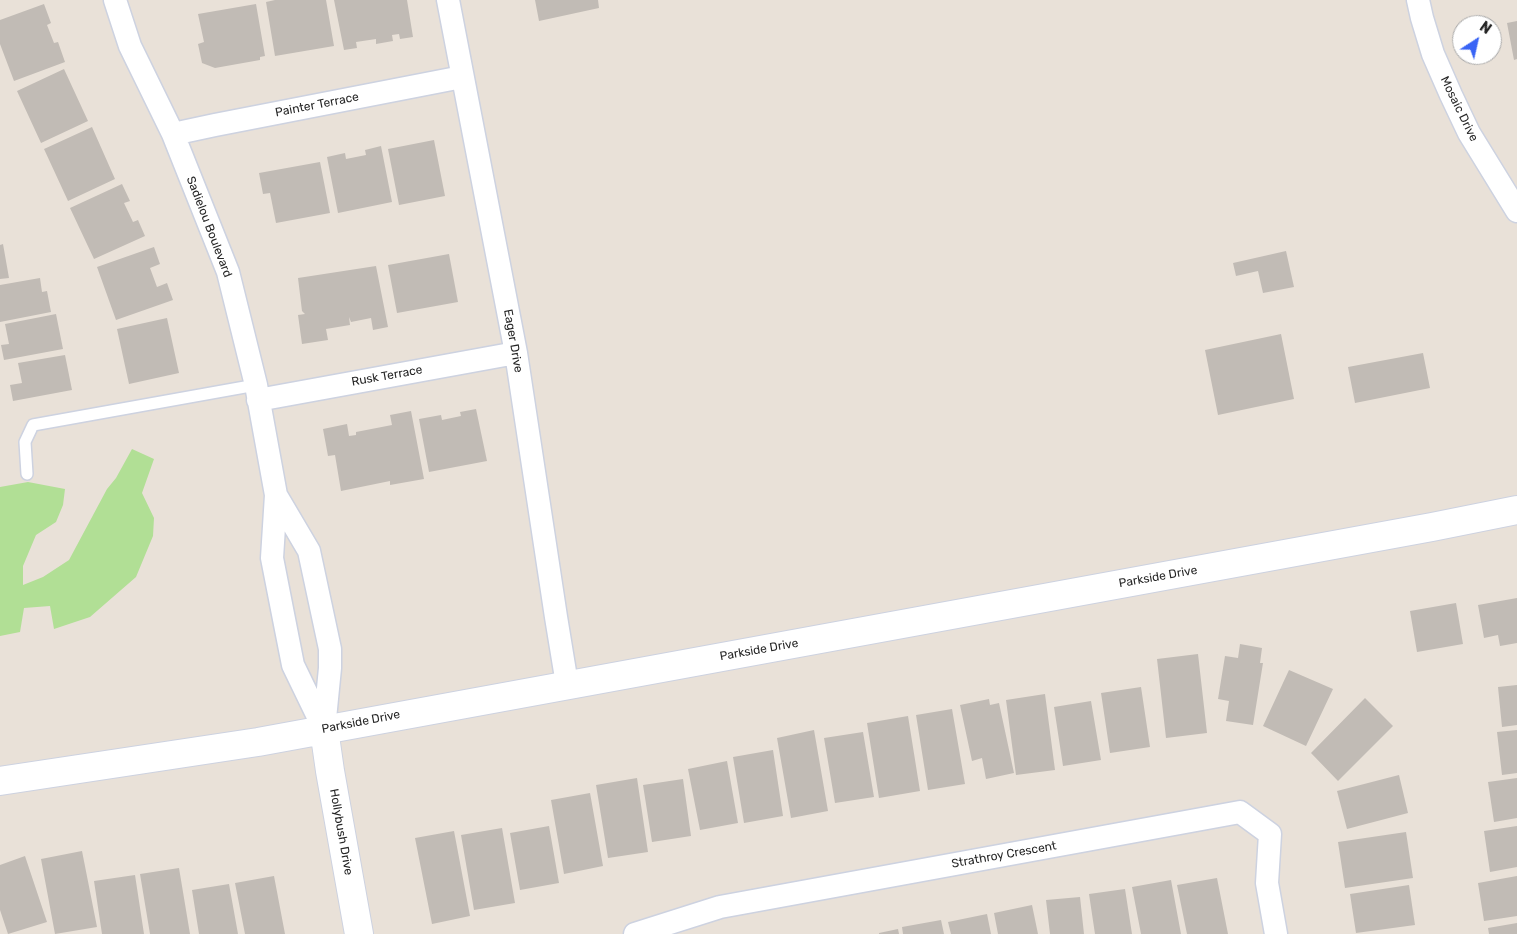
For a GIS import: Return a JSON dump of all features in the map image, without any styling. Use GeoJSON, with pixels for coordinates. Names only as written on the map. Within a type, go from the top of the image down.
{"type":"FeatureCollection","features":[{"type":"Feature","properties":{"kind":"main road","name":"Parkside Drive"},"geometry":{"type":"LineString","coordinates":[[0,781],[258,742],[1423,529],[1517,510]]}},
{"type":"Feature","properties":{"kind":"main road","name":"Hollybush Drive"},"geometry":{"type":"LineString","coordinates":[[324,729],[359,934]]}},
{"type":"Feature","properties":{"kind":"street","name":"Sadielou Boulevard"},"geometry":{"type":"LineString","coordinates":[[115,0],[130,46],[173,134],[228,272],[257,393],[276,495],[272,558],[292,665],[324,729]]}},
{"type":"Feature","properties":{"kind":"street","name":"Eager Drive"},"geometry":{"type":"LineString","coordinates":[[448,0],[516,353],[568,684]]}},
{"type":"Feature","properties":{"kind":"street","name":"Mosaic Drive"},"geometry":{"type":"LineString","coordinates":[[1418,0],[1433,54],[1451,95],[1469,133],[1517,211]]}},
{"type":"Feature","properties":{"kind":"street","name":"Painter Terrace"},"geometry":{"type":"LineString","coordinates":[[173,134],[462,77]]}},
{"type":"Feature","properties":{"kind":"street","name":"Rusk Terrace"},"geometry":{"type":"LineString","coordinates":[[257,393],[516,353]]}},
{"type":"Feature","properties":{"kind":"street","name":"Sadielou Boulevard"},"geometry":{"type":"LineString","coordinates":[[276,495],[310,551],[330,649],[324,729]]}},
{"type":"Feature","properties":{"kind":"street","name":"Strathroy Crescent"},"geometry":{"type":"LineString","coordinates":[[635,934],[720,907],[1240,812],[1270,834],[1268,884],[1276,934]]}},
{"type":"Feature","properties":{"kind":"lane"},"geometry":{"type":"LineString","coordinates":[[27,474],[26,442],[33,425],[257,393]]}},
{"type":"Feature","properties":{"kind":"green space"},"geometry":{"type":"Polygon","coordinates":[[[132,449],[154,459],[142,493],[154,518],[153,536],[136,577],[90,617],[54,629],[50,606],[24,608],[20,632],[0,636],[0,487],[28,482],[65,489],[63,505],[56,522],[36,535],[23,566],[23,585],[43,577],[69,560],[107,489],[116,478],[132,449]]]}},
{"type":"Feature","properties":{"kind":"building"},"geometry":{"type":"Polygon","coordinates":[[[275,0],[326,0],[334,46],[275,56],[266,2],[275,0]]]}},
{"type":"Feature","properties":{"kind":"building"},"geometry":{"type":"Polygon","coordinates":[[[334,0],[407,0],[413,37],[400,39],[399,34],[392,35],[393,41],[376,44],[376,39],[356,42],[357,48],[344,50],[334,0]]]}},
{"type":"Feature","properties":{"kind":"building"},"geometry":{"type":"Polygon","coordinates":[[[535,0],[598,0],[599,8],[539,21],[535,0]]]}},
{"type":"Feature","properties":{"kind":"building"},"geometry":{"type":"Polygon","coordinates":[[[44,4],[51,23],[47,25],[54,43],[58,42],[65,62],[14,81],[0,44],[0,20],[44,4]]]}},
{"type":"Feature","properties":{"kind":"building"},"geometry":{"type":"Polygon","coordinates":[[[256,4],[265,56],[260,57],[260,60],[215,68],[202,63],[198,44],[204,42],[198,14],[256,4]]]}},
{"type":"Feature","properties":{"kind":"building"},"geometry":{"type":"Polygon","coordinates":[[[1517,21],[1517,59],[1514,60],[1507,23],[1517,21]]]}},
{"type":"Feature","properties":{"kind":"building"},"geometry":{"type":"Polygon","coordinates":[[[64,69],[88,121],[41,143],[17,91],[64,69]]]}},
{"type":"Feature","properties":{"kind":"building"},"geometry":{"type":"Polygon","coordinates":[[[92,127],[115,179],[68,201],[44,149],[92,127]]]}},
{"type":"Feature","properties":{"kind":"building"},"geometry":{"type":"Polygon","coordinates":[[[434,140],[445,196],[399,205],[388,149],[434,140]]]}},
{"type":"Feature","properties":{"kind":"building"},"geometry":{"type":"Polygon","coordinates":[[[381,146],[392,202],[338,213],[327,157],[345,153],[346,159],[366,155],[365,150],[381,146]]]}},
{"type":"Feature","properties":{"kind":"building"},"geometry":{"type":"Polygon","coordinates":[[[320,162],[330,213],[276,223],[270,193],[263,194],[259,173],[320,162]]]}},
{"type":"Feature","properties":{"kind":"building"},"geometry":{"type":"Polygon","coordinates":[[[122,184],[130,201],[124,203],[133,222],[138,220],[145,236],[94,259],[70,208],[122,184]]]}},
{"type":"Feature","properties":{"kind":"building"},"geometry":{"type":"Polygon","coordinates":[[[3,244],[9,278],[0,279],[0,245],[3,244]]]}},
{"type":"Feature","properties":{"kind":"building"},"geometry":{"type":"Polygon","coordinates":[[[154,247],[160,264],[150,268],[157,287],[167,283],[173,300],[116,320],[97,267],[154,247]]]}},
{"type":"Feature","properties":{"kind":"building"},"geometry":{"type":"Polygon","coordinates":[[[1286,251],[1294,287],[1263,293],[1258,271],[1236,276],[1233,263],[1286,251]]]}},
{"type":"Feature","properties":{"kind":"building"},"geometry":{"type":"Polygon","coordinates":[[[449,254],[458,302],[397,313],[388,265],[449,254]]]}},
{"type":"Feature","properties":{"kind":"building"},"geometry":{"type":"Polygon","coordinates":[[[376,266],[388,327],[373,330],[371,318],[351,322],[349,317],[350,325],[326,329],[328,340],[302,344],[298,315],[305,314],[302,311],[298,278],[376,266]]]}},
{"type":"Feature","properties":{"kind":"building"},"geometry":{"type":"Polygon","coordinates":[[[40,278],[42,292],[47,291],[51,312],[0,322],[0,285],[40,278]]]}},
{"type":"Feature","properties":{"kind":"building"},"geometry":{"type":"Polygon","coordinates":[[[56,314],[63,349],[4,360],[1,345],[9,344],[5,324],[56,314]]]}},
{"type":"Feature","properties":{"kind":"building"},"geometry":{"type":"Polygon","coordinates":[[[167,318],[179,373],[129,384],[117,329],[167,318]]]}},
{"type":"Feature","properties":{"kind":"building"},"geometry":{"type":"Polygon","coordinates":[[[1281,334],[1294,399],[1218,415],[1205,350],[1281,334]]]}},
{"type":"Feature","properties":{"kind":"building"},"geometry":{"type":"Polygon","coordinates":[[[1423,353],[1430,388],[1355,403],[1348,367],[1423,353]]]}},
{"type":"Feature","properties":{"kind":"building"},"geometry":{"type":"Polygon","coordinates":[[[65,355],[72,390],[13,401],[10,385],[22,383],[18,363],[65,355]]]}},
{"type":"Feature","properties":{"kind":"building"},"geometry":{"type":"Polygon","coordinates":[[[476,409],[487,461],[429,472],[419,419],[441,415],[442,420],[461,416],[460,412],[476,409]]]}},
{"type":"Feature","properties":{"kind":"building"},"geometry":{"type":"Polygon","coordinates":[[[411,411],[424,479],[390,485],[390,481],[341,491],[335,455],[328,456],[323,429],[347,424],[349,436],[356,435],[356,432],[392,425],[390,415],[411,411]]]}},
{"type":"Feature","properties":{"kind":"building"},"geometry":{"type":"Polygon","coordinates":[[[1517,598],[1517,643],[1500,646],[1498,635],[1484,638],[1478,605],[1517,598]]]}},
{"type":"Feature","properties":{"kind":"building"},"geometry":{"type":"Polygon","coordinates":[[[1456,603],[1463,644],[1417,652],[1410,611],[1456,603]]]}},
{"type":"Feature","properties":{"kind":"building"},"geometry":{"type":"Polygon","coordinates":[[[1240,644],[1262,648],[1260,663],[1263,663],[1253,725],[1226,721],[1229,701],[1218,699],[1225,656],[1238,658],[1240,644]]]}},
{"type":"Feature","properties":{"kind":"building"},"geometry":{"type":"Polygon","coordinates":[[[1198,654],[1207,733],[1166,738],[1157,659],[1198,654]]]}},
{"type":"Feature","properties":{"kind":"building"},"geometry":{"type":"Polygon","coordinates":[[[1289,670],[1333,689],[1306,746],[1263,726],[1289,670]]]}},
{"type":"Feature","properties":{"kind":"building"},"geometry":{"type":"Polygon","coordinates":[[[1517,685],[1517,725],[1502,727],[1498,687],[1517,685]]]}},
{"type":"Feature","properties":{"kind":"building"},"geometry":{"type":"Polygon","coordinates":[[[1141,687],[1150,747],[1110,753],[1101,693],[1141,687]]]}},
{"type":"Feature","properties":{"kind":"building"},"geometry":{"type":"Polygon","coordinates":[[[1045,694],[1055,770],[1016,775],[1006,700],[1045,694]]]}},
{"type":"Feature","properties":{"kind":"building"},"geometry":{"type":"Polygon","coordinates":[[[1365,698],[1393,726],[1338,781],[1311,753],[1365,698]]]}},
{"type":"Feature","properties":{"kind":"building"},"geometry":{"type":"Polygon","coordinates":[[[989,699],[990,705],[999,703],[1014,773],[986,779],[982,758],[972,761],[960,705],[989,699]]]}},
{"type":"Feature","properties":{"kind":"building"},"geometry":{"type":"Polygon","coordinates":[[[1091,701],[1101,760],[1063,766],[1054,707],[1091,701]]]}},
{"type":"Feature","properties":{"kind":"building"},"geometry":{"type":"Polygon","coordinates":[[[952,709],[965,784],[928,790],[916,715],[952,709]]]}},
{"type":"Feature","properties":{"kind":"building"},"geometry":{"type":"Polygon","coordinates":[[[908,716],[920,791],[879,798],[867,723],[908,716]]]}},
{"type":"Feature","properties":{"kind":"building"},"geometry":{"type":"Polygon","coordinates":[[[814,730],[828,811],[791,818],[777,738],[814,730]]]}},
{"type":"Feature","properties":{"kind":"building"},"geometry":{"type":"Polygon","coordinates":[[[1517,730],[1517,773],[1502,775],[1497,732],[1517,730]]]}},
{"type":"Feature","properties":{"kind":"building"},"geometry":{"type":"Polygon","coordinates":[[[863,732],[874,797],[835,803],[824,738],[863,732]]]}},
{"type":"Feature","properties":{"kind":"building"},"geometry":{"type":"Polygon","coordinates":[[[773,750],[783,816],[744,823],[733,757],[773,750]]]}},
{"type":"Feature","properties":{"kind":"building"},"geometry":{"type":"Polygon","coordinates":[[[727,761],[738,823],[700,830],[688,769],[727,761]]]}},
{"type":"Feature","properties":{"kind":"building"},"geometry":{"type":"Polygon","coordinates":[[[1399,775],[1408,813],[1347,829],[1337,791],[1399,775]]]}},
{"type":"Feature","properties":{"kind":"building"},"geometry":{"type":"Polygon","coordinates":[[[637,778],[648,852],[608,858],[596,785],[637,778]]]}},
{"type":"Feature","properties":{"kind":"building"},"geometry":{"type":"Polygon","coordinates":[[[1517,778],[1517,818],[1494,822],[1488,782],[1517,778]]]}},
{"type":"Feature","properties":{"kind":"building"},"geometry":{"type":"Polygon","coordinates":[[[683,779],[691,836],[652,842],[643,785],[683,779]]]}},
{"type":"Feature","properties":{"kind":"building"},"geometry":{"type":"Polygon","coordinates":[[[590,793],[603,866],[564,874],[551,800],[590,793]]]}},
{"type":"Feature","properties":{"kind":"building"},"geometry":{"type":"Polygon","coordinates":[[[549,826],[559,883],[520,890],[510,833],[549,826]]]}},
{"type":"Feature","properties":{"kind":"building"},"geometry":{"type":"Polygon","coordinates":[[[1517,826],[1517,867],[1490,872],[1484,831],[1517,826]]]}},
{"type":"Feature","properties":{"kind":"building"},"geometry":{"type":"Polygon","coordinates":[[[502,828],[515,903],[474,910],[461,835],[502,828]]]}},
{"type":"Feature","properties":{"kind":"building"},"geometry":{"type":"Polygon","coordinates":[[[454,831],[470,916],[432,924],[415,838],[454,831]]]}},
{"type":"Feature","properties":{"kind":"building"},"geometry":{"type":"Polygon","coordinates":[[[1406,832],[1413,878],[1345,888],[1338,842],[1406,832]]]}},
{"type":"Feature","properties":{"kind":"building"},"geometry":{"type":"Polygon","coordinates":[[[82,851],[97,927],[55,934],[41,859],[82,851]]]}},
{"type":"Feature","properties":{"kind":"building"},"geometry":{"type":"Polygon","coordinates":[[[25,856],[47,922],[8,934],[0,910],[0,865],[25,856]]]}},
{"type":"Feature","properties":{"kind":"building"},"geometry":{"type":"Polygon","coordinates":[[[179,868],[190,934],[150,934],[140,874],[179,868]]]}},
{"type":"Feature","properties":{"kind":"building"},"geometry":{"type":"Polygon","coordinates":[[[135,875],[144,934],[102,934],[94,881],[135,875]]]}},
{"type":"Feature","properties":{"kind":"building"},"geometry":{"type":"Polygon","coordinates":[[[274,876],[285,934],[245,934],[235,883],[274,876]]]}},
{"type":"Feature","properties":{"kind":"building"},"geometry":{"type":"Polygon","coordinates":[[[1517,876],[1517,916],[1484,921],[1478,883],[1517,876]]]}},
{"type":"Feature","properties":{"kind":"building"},"geometry":{"type":"Polygon","coordinates":[[[1217,878],[1228,934],[1187,934],[1177,885],[1217,878]]]}},
{"type":"Feature","properties":{"kind":"building"},"geometry":{"type":"Polygon","coordinates":[[[1171,880],[1181,934],[1141,934],[1132,887],[1171,880]]]}},
{"type":"Feature","properties":{"kind":"building"},"geometry":{"type":"Polygon","coordinates":[[[229,884],[238,934],[199,934],[192,890],[229,884]]]}},
{"type":"Feature","properties":{"kind":"building"},"geometry":{"type":"Polygon","coordinates":[[[1409,885],[1415,925],[1356,933],[1350,894],[1409,885]]]}},
{"type":"Feature","properties":{"kind":"building"},"geometry":{"type":"Polygon","coordinates":[[[1125,889],[1132,934],[1095,934],[1089,894],[1125,889]]]}},
{"type":"Feature","properties":{"kind":"building"},"geometry":{"type":"Polygon","coordinates":[[[1080,897],[1084,934],[1050,934],[1046,900],[1080,897]]]}},
{"type":"Feature","properties":{"kind":"building"},"geometry":{"type":"Polygon","coordinates":[[[1032,905],[1038,934],[998,934],[994,913],[1032,905]]]}},
{"type":"Feature","properties":{"kind":"building"},"geometry":{"type":"Polygon","coordinates":[[[987,914],[991,934],[951,934],[948,922],[987,914]]]}},
{"type":"Feature","properties":{"kind":"building"},"geometry":{"type":"Polygon","coordinates":[[[941,920],[944,934],[903,934],[902,927],[941,920]]]}},
{"type":"Feature","properties":{"kind":"building"},"geometry":{"type":"Polygon","coordinates":[[[1517,923],[1517,934],[1489,934],[1488,928],[1517,923]]]}},
{"type":"Feature","properties":{"kind":"building"},"geometry":{"type":"Polygon","coordinates":[[[898,929],[899,934],[879,934],[879,933],[898,929]]]}}]}
